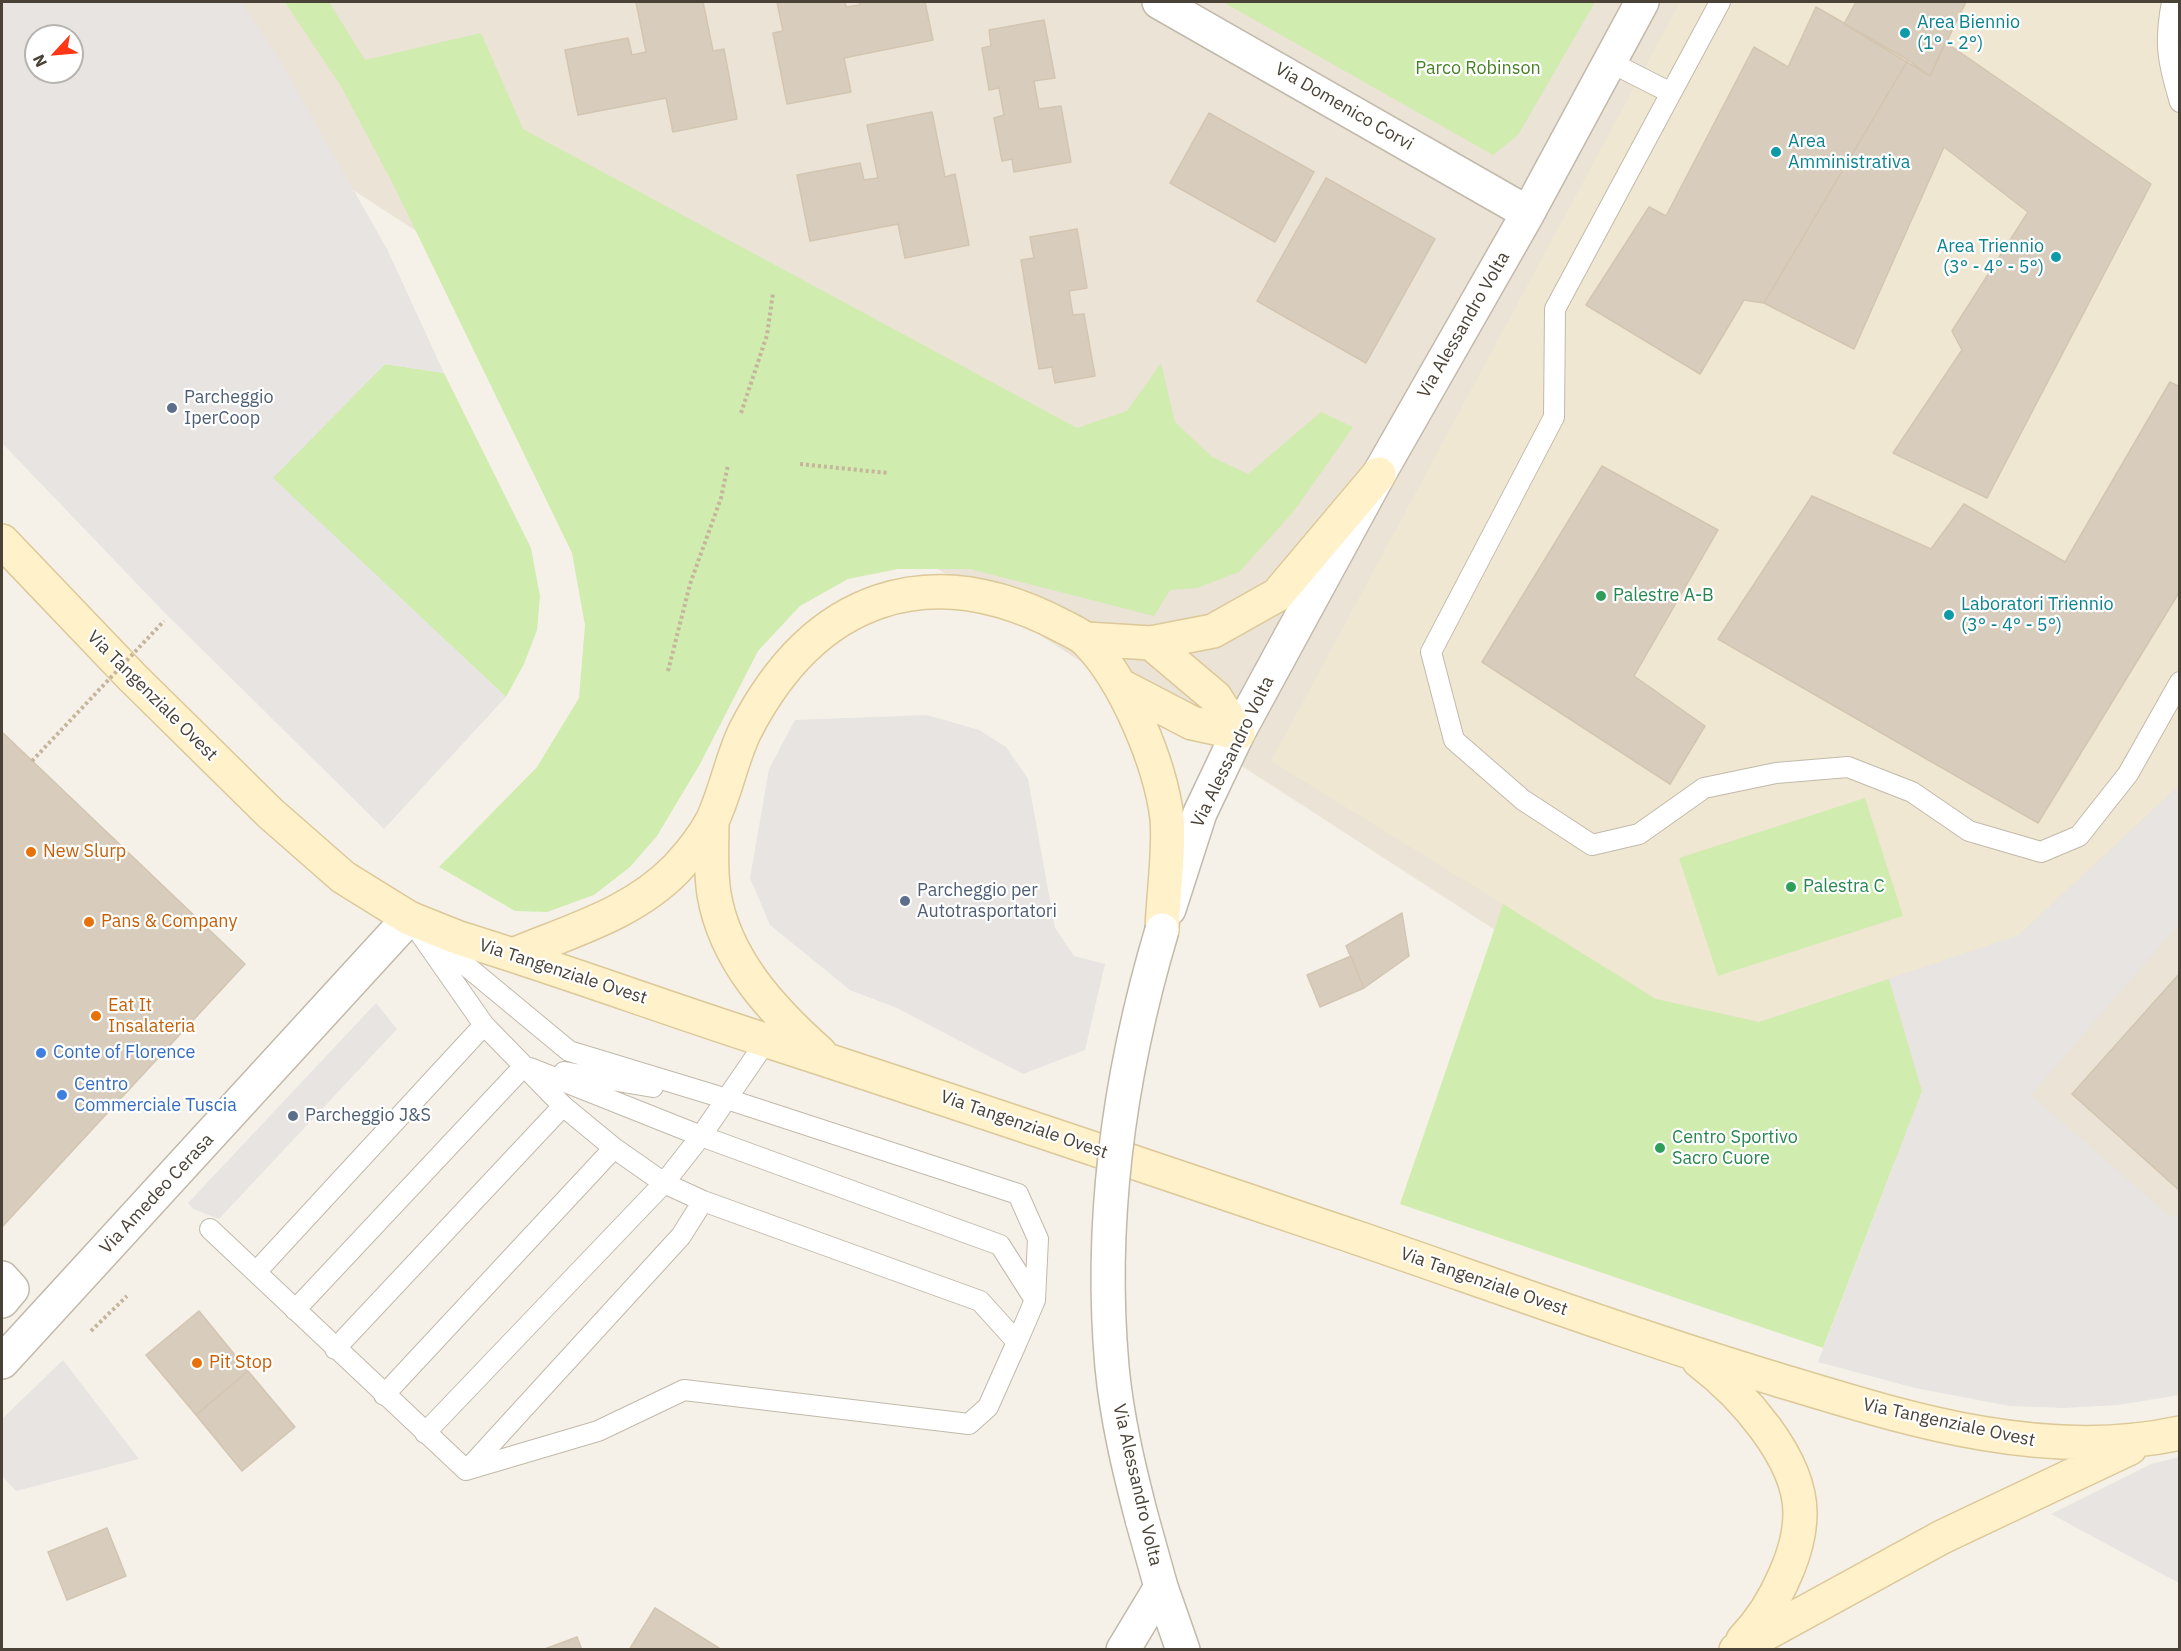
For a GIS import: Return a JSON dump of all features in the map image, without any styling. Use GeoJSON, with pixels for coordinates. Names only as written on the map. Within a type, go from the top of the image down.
{"type":"FeatureCollection","features":[{"type":"Feature","properties":{"kind":"main road"},"geometry":{"type":"LineString","coordinates":[[513,955],[577,931],[652,890],[682,862],[712,820],[746,730],[783,669],[811,641],[842,618],[885,598],[917,592],[951,593],[988,598],[1022,607],[1086,639],[1151,643],[1213,631],[1276,595],[1379,474]]}},
{"type":"Feature","properties":{"kind":"main road","name":"Via Tangenziale Ovest"},"geometry":{"type":"LineString","coordinates":[[2,541],[132,677],[270,813],[344,876],[409,918],[459,938],[825,1058],[1688,1353],[1873,1408],[2014,1440],[2058,1444],[2147,1440],[2180,1433]]}},
{"type":"Feature","properties":{"kind":"main road"},"geometry":{"type":"LineString","coordinates":[[1086,639],[1123,687],[1150,751],[1167,819],[1162,930]]}},
{"type":"Feature","properties":{"kind":"main road"},"geometry":{"type":"LineString","coordinates":[[1151,643],[1215,697],[1238,734]]}},
{"type":"Feature","properties":{"kind":"main road"},"geometry":{"type":"LineString","coordinates":[[1123,687],[1192,723],[1238,734]]}},
{"type":"Feature","properties":{"kind":"main road"},"geometry":{"type":"LineString","coordinates":[[712,820],[711,867],[720,921],[752,981],[777,1014],[825,1058]]}},
{"type":"Feature","properties":{"kind":"main road"},"geometry":{"type":"LineString","coordinates":[[1688,1353],[1725,1383],[1764,1427],[1786,1463],[1798,1497],[1798,1536],[1788,1569],[1767,1611],[1735,1650]]}},
{"type":"Feature","properties":{"kind":"main road"},"geometry":{"type":"LineString","coordinates":[[1735,1650],[1942,1537],[2147,1440]]}},
{"type":"Feature","properties":{"kind":"street","name":"Via Domenico Corvi"},"geometry":{"type":"LineString","coordinates":[[1159,2],[1528,213]]}},
{"type":"Feature","properties":{"kind":"street","name":"Via Alessandro Volta"},"geometry":{"type":"LineString","coordinates":[[1180,1648],[1129,1470],[1112,1369],[1108,1308],[1109,1246],[1124,1090],[1141,1004],[1200,813],[1238,734],[1379,474],[1528,213],[1642,2]]}},
{"type":"Feature","properties":{"kind":"street","name":"Via Amedeo Cerasa"},"geometry":{"type":"LineString","coordinates":[[2,1362],[409,918]]}},
{"type":"Feature","properties":{"kind":"street"},"geometry":{"type":"LineString","coordinates":[[2,1278],[12,1289],[2,1301]]}},
{"type":"Feature","properties":{"kind":"street"},"geometry":{"type":"LineString","coordinates":[[1123,1650],[1161,1587]]}},
{"type":"Feature","properties":{"kind":"lane"},"geometry":{"type":"LineString","coordinates":[[1720,2],[1555,309],[1554,417],[1431,652],[1454,740],[1523,800],[1592,845],[1639,834],[1704,788],[1776,773],[1848,767],[1912,792],[1969,831],[2041,852],[2079,836],[2128,774],[2180,682]]}},
{"type":"Feature","properties":{"kind":"lane"},"geometry":{"type":"LineString","coordinates":[[2172,2],[2168,21],[2167,60],[2180,102]]}},
{"type":"Feature","properties":{"kind":"lane"},"geometry":{"type":"LineString","coordinates":[[1610,62],[1671,93]]}},
{"type":"Feature","properties":{"kind":"lane"},"geometry":{"type":"LineString","coordinates":[[409,918],[484,1025],[563,1106],[614,1148],[664,1183],[703,1201],[980,1300],[1017,1342]]}},
{"type":"Feature","properties":{"kind":"lane"},"geometry":{"type":"LineString","coordinates":[[409,918],[569,1051],[727,1099],[1018,1194],[1038,1239],[1035,1300],[988,1407],[969,1424],[684,1390],[598,1431],[466,1470]]}},
{"type":"Feature","properties":{"kind":"lane"},"geometry":{"type":"LineString","coordinates":[[256,1272],[484,1025]]}},
{"type":"Feature","properties":{"kind":"lane"},"geometry":{"type":"LineString","coordinates":[[425,1433],[664,1183],[701,1136],[767,1040]]}},
{"type":"Feature","properties":{"kind":"lane"},"geometry":{"type":"LineString","coordinates":[[524,1066],[727,1099]]}},
{"type":"Feature","properties":{"kind":"lane"},"geometry":{"type":"LineString","coordinates":[[524,1066],[701,1136],[1000,1245],[1035,1300]]}},
{"type":"Feature","properties":{"kind":"lane"},"geometry":{"type":"LineString","coordinates":[[295,1310],[524,1066]]}},
{"type":"Feature","properties":{"kind":"lane"},"geometry":{"type":"LineString","coordinates":[[335,1349],[563,1106]]}},
{"type":"Feature","properties":{"kind":"lane"},"geometry":{"type":"LineString","coordinates":[[384,1395],[614,1148]]}},
{"type":"Feature","properties":{"kind":"lane"},"geometry":{"type":"LineString","coordinates":[[466,1470],[681,1236],[703,1201]]}},
{"type":"Feature","properties":{"kind":"lane"},"geometry":{"type":"LineString","coordinates":[[210,1229],[466,1470]]}},
{"type":"Feature","properties":{"kind":"path"},"geometry":{"type":"LineString","coordinates":[[741,413],[767,335],[773,293]]}},
{"type":"Feature","properties":{"kind":"path"},"geometry":{"type":"LineString","coordinates":[[800,464],[888,473]]}},
{"type":"Feature","properties":{"kind":"path"},"geometry":{"type":"LineString","coordinates":[[668,671],[690,584],[721,498],[728,465]]}},
{"type":"Feature","properties":{"kind":"path"},"geometry":{"type":"LineString","coordinates":[[32,761],[164,621]]}},
{"type":"Feature","properties":{"kind":"path"},"geometry":{"type":"LineString","coordinates":[[92,1331],[127,1296]]}},
{"type":"Feature","properties":{"kind":"shaded area","name":"Parcheggio IperCoop"},"geometry":{"type":"Polygon","coordinates":[[[2,2],[241,2],[279,59],[387,249],[444,373],[385,364],[273,478],[506,697],[384,829],[163,611],[2,443],[2,2]]]}},
{"type":"Feature","properties":{"kind":"shaded area"},"geometry":{"type":"Polygon","coordinates":[[[63,2],[2179,2],[2179,1288],[1731,1083],[63,2]]]}},
{"type":"Feature","properties":{"kind":"shaded area"},"geometry":{"type":"Polygon","coordinates":[[[1680,2],[2179,2],[2179,786],[2019,935],[1759,1022],[1656,999],[1271,761],[1680,2]]]}},
{"type":"Feature","properties":{"kind":"shaded area","name":"Parcheggio per Autotrasportatori"},"geometry":{"type":"Polygon","coordinates":[[[927,715],[979,730],[1006,747],[1028,779],[1055,928],[1074,956],[1105,964],[1085,1050],[1023,1074],[897,1008],[850,990],[770,925],[750,878],[769,769],[795,720],[927,715]]]}},
{"type":"Feature","properties":{"kind":"shaded area"},"geometry":{"type":"Polygon","coordinates":[[[2179,786],[2179,924],[2031,1095],[2172,1218],[2179,1211],[2179,1395],[2118,1405],[2064,1408],[2010,1406],[1915,1388],[1818,1362],[1922,1091],[1889,979],[2019,935],[2179,786]]]}},
{"type":"Feature","properties":{"kind":"shaded area","name":"Parcheggio J&S"},"geometry":{"type":"Polygon","coordinates":[[[376,1003],[397,1029],[219,1219],[193,1209],[188,1203],[376,1003]]]}},
{"type":"Feature","properties":{"kind":"shaded area"},"geometry":{"type":"Polygon","coordinates":[[[63,1360],[139,1459],[16,1491],[2,1476],[2,1419],[63,1360]]]}},
{"type":"Feature","properties":{"kind":"shaded area"},"geometry":{"type":"Polygon","coordinates":[[[2179,1457],[2179,1583],[2051,1514],[2151,1464],[2179,1457]]]}},
{"type":"Feature","properties":{"kind":"green space"},"geometry":{"type":"Polygon","coordinates":[[[285,2],[329,2],[365,60],[481,33],[523,129],[1077,428],[1127,411],[1161,363],[1175,422],[1212,457],[1248,474],[1321,412],[1353,427],[1294,511],[1239,572],[1197,588],[1170,590],[1154,616],[970,569],[898,569],[848,579],[800,606],[758,651],[700,764],[657,836],[630,867],[594,895],[547,912],[515,911],[439,867],[537,767],[579,698],[585,625],[572,553],[394,186],[341,86],[285,2]]]}},
{"type":"Feature","properties":{"kind":"green space","name":"Parco Robinson"},"geometry":{"type":"Polygon","coordinates":[[[1223,2],[1595,2],[1518,135],[1493,155],[1223,2]]]}},
{"type":"Feature","properties":{"kind":"green space"},"geometry":{"type":"Polygon","coordinates":[[[385,364],[444,373],[531,548],[540,596],[537,630],[524,664],[506,697],[272,478],[385,364]]]}},
{"type":"Feature","properties":{"kind":"green space","name":"Palestra C"},"geometry":{"type":"Polygon","coordinates":[[[1865,798],[1903,916],[1718,976],[1679,858],[1865,798]]]}},
{"type":"Feature","properties":{"kind":"green space","name":"Centro Sportivo Sacro Cuore"},"geometry":{"type":"Polygon","coordinates":[[[1503,904],[1656,999],[1759,1022],[1889,979],[1922,1091],[1823,1348],[1400,1204],[1503,904]]]}},
{"type":"Feature","properties":{"kind":"building"},"geometry":{"type":"Polygon","coordinates":[[[636,2],[703,2],[713,51],[724,49],[737,119],[673,132],[666,98],[578,115],[565,50],[628,38],[632,55],[646,52],[636,2]]]}},
{"type":"Feature","properties":{"kind":"building"},"geometry":{"type":"Polygon","coordinates":[[[777,2],[845,2],[846,7],[860,5],[859,2],[925,2],[933,40],[844,58],[851,92],[787,104],[773,33],[783,31],[777,2]]]}},
{"type":"Feature","properties":{"kind":"building","name":"Area Biennio (1° - 2°)"},"geometry":{"type":"Polygon","coordinates":[[[1856,2],[1966,2],[1930,76],[1844,24],[1856,2]]]}},
{"type":"Feature","properties":{"kind":"building","name":"Area Amministrativa"},"geometry":{"type":"Polygon","coordinates":[[[1816,7],[1908,60],[1764,303],[1744,300],[1700,374],[1586,305],[1649,207],[1666,216],[1754,47],[1788,67],[1816,7]]]}},
{"type":"Feature","properties":{"kind":"building"},"geometry":{"type":"Polygon","coordinates":[[[1044,20],[1055,78],[1034,81],[1039,109],[1061,106],[1071,162],[1014,172],[1012,159],[1002,161],[994,118],[1004,115],[999,88],[989,90],[982,48],[991,46],[989,30],[1044,20]]]}},
{"type":"Feature","properties":{"kind":"building","name":"Area Triennio (3° - 4° - 5°)"},"geometry":{"type":"Polygon","coordinates":[[[1945,42],[2151,184],[1987,498],[1893,453],[1962,350],[1952,331],[2028,212],[1944,147],[1854,349],[1764,303],[1908,60],[1930,76],[1945,42]]]}},
{"type":"Feature","properties":{"kind":"building"},"geometry":{"type":"Polygon","coordinates":[[[932,112],[945,177],[955,174],[969,245],[905,258],[898,224],[810,241],[797,175],[860,163],[864,180],[878,178],[867,125],[932,112]]]}},
{"type":"Feature","properties":{"kind":"building"},"geometry":{"type":"Polygon","coordinates":[[[1209,113],[1314,172],[1275,242],[1170,183],[1209,113]]]}},
{"type":"Feature","properties":{"kind":"building"},"geometry":{"type":"Polygon","coordinates":[[[1326,178],[1435,239],[1366,363],[1257,301],[1326,178]]]}},
{"type":"Feature","properties":{"kind":"building"},"geometry":{"type":"Polygon","coordinates":[[[1077,229],[1087,288],[1069,291],[1073,315],[1084,314],[1095,376],[1055,383],[1052,367],[1039,369],[1021,260],[1034,258],[1030,237],[1077,229]]]}},
{"type":"Feature","properties":{"kind":"building","name":"Laboratori Triennio (3° - 4° - 5°)"},"geometry":{"type":"Polygon","coordinates":[[[2170,382],[2180,387],[2180,591],[2038,823],[1718,639],[1812,496],[1931,549],[1964,504],[2065,562],[2170,382]]]}},
{"type":"Feature","properties":{"kind":"building","name":"Palestre A-B"},"geometry":{"type":"Polygon","coordinates":[[[1602,466],[1718,530],[1634,676],[1705,726],[1670,784],[1482,662],[1602,466]]]}},
{"type":"Feature","properties":{"kind":"building","name":"Centro Commerciale Tuscia"},"geometry":{"type":"Polygon","coordinates":[[[2,732],[245,964],[2,1227],[2,732]]]}},
{"type":"Feature","properties":{"kind":"building"},"geometry":{"type":"Polygon","coordinates":[[[1402,913],[1409,956],[1364,988],[1346,946],[1402,913]]]}},
{"type":"Feature","properties":{"kind":"building"},"geometry":{"type":"Polygon","coordinates":[[[1351,956],[1364,988],[1320,1007],[1307,975],[1351,956]]]}},
{"type":"Feature","properties":{"kind":"building"},"geometry":{"type":"Polygon","coordinates":[[[2180,973],[2180,1191],[2072,1094],[2180,973]]]}},
{"type":"Feature","properties":{"kind":"building","name":"Pit Stop"},"geometry":{"type":"Polygon","coordinates":[[[199,1311],[248,1371],[196,1415],[146,1355],[199,1311]]]}},
{"type":"Feature","properties":{"kind":"building"},"geometry":{"type":"Polygon","coordinates":[[[248,1371],[295,1427],[242,1471],[196,1415],[248,1371]]]}},
{"type":"Feature","properties":{"kind":"building"},"geometry":{"type":"Polygon","coordinates":[[[107,1528],[126,1576],[67,1600],[48,1552],[107,1528]]]}},
{"type":"Feature","properties":{"kind":"building"},"geometry":{"type":"Polygon","coordinates":[[[655,1608],[722,1650],[629,1650],[655,1608]]]}},
{"type":"Feature","properties":{"kind":"building"},"geometry":{"type":"Polygon","coordinates":[[[577,1637],[582,1650],[542,1650],[577,1637]]]}},
{"type":"Feature","properties":{"kind":"place","name":"Area Biennio (1° - 2°)"},"geometry":{"type":"Point","coordinates":[1905,33]}},
{"type":"Feature","properties":{"kind":"place","name":"Area Amministrativa"},"geometry":{"type":"Point","coordinates":[1776,152]}},
{"type":"Feature","properties":{"kind":"place","name":"Area Triennio (3° - 4° - 5°)"},"geometry":{"type":"Point","coordinates":[2056,257]}},
{"type":"Feature","properties":{"kind":"place","name":"Parcheggio IperCoop"},"geometry":{"type":"Point","coordinates":[172,408]}},
{"type":"Feature","properties":{"kind":"place","name":"Palestre A-B"},"geometry":{"type":"Point","coordinates":[1601,596]}},
{"type":"Feature","properties":{"kind":"place","name":"Laboratori Triennio (3° - 4° - 5°)"},"geometry":{"type":"Point","coordinates":[1949,615]}},
{"type":"Feature","properties":{"kind":"place","name":"New Slurp"},"geometry":{"type":"Point","coordinates":[31,852]}},
{"type":"Feature","properties":{"kind":"place","name":"Palestra C"},"geometry":{"type":"Point","coordinates":[1791,887]}},
{"type":"Feature","properties":{"kind":"place","name":"Parcheggio per Autotrasportatori"},"geometry":{"type":"Point","coordinates":[905,901]}},
{"type":"Feature","properties":{"kind":"place","name":"Pans & Company"},"geometry":{"type":"Point","coordinates":[89,922]}},
{"type":"Feature","properties":{"kind":"place","name":"Eat It Insalateria"},"geometry":{"type":"Point","coordinates":[96,1016]}},
{"type":"Feature","properties":{"kind":"place","name":"Conte of Florence"},"geometry":{"type":"Point","coordinates":[41,1053]}},
{"type":"Feature","properties":{"kind":"place","name":"Centro Commerciale Tuscia"},"geometry":{"type":"Point","coordinates":[62,1095]}},
{"type":"Feature","properties":{"kind":"place","name":"Parcheggio J&S"},"geometry":{"type":"Point","coordinates":[293,1116]}},
{"type":"Feature","properties":{"kind":"place","name":"Centro Sportivo Sacro Cuore"},"geometry":{"type":"Point","coordinates":[1660,1148]}},
{"type":"Feature","properties":{"kind":"place","name":"Pit Stop"},"geometry":{"type":"Point","coordinates":[197,1363]}}]}
